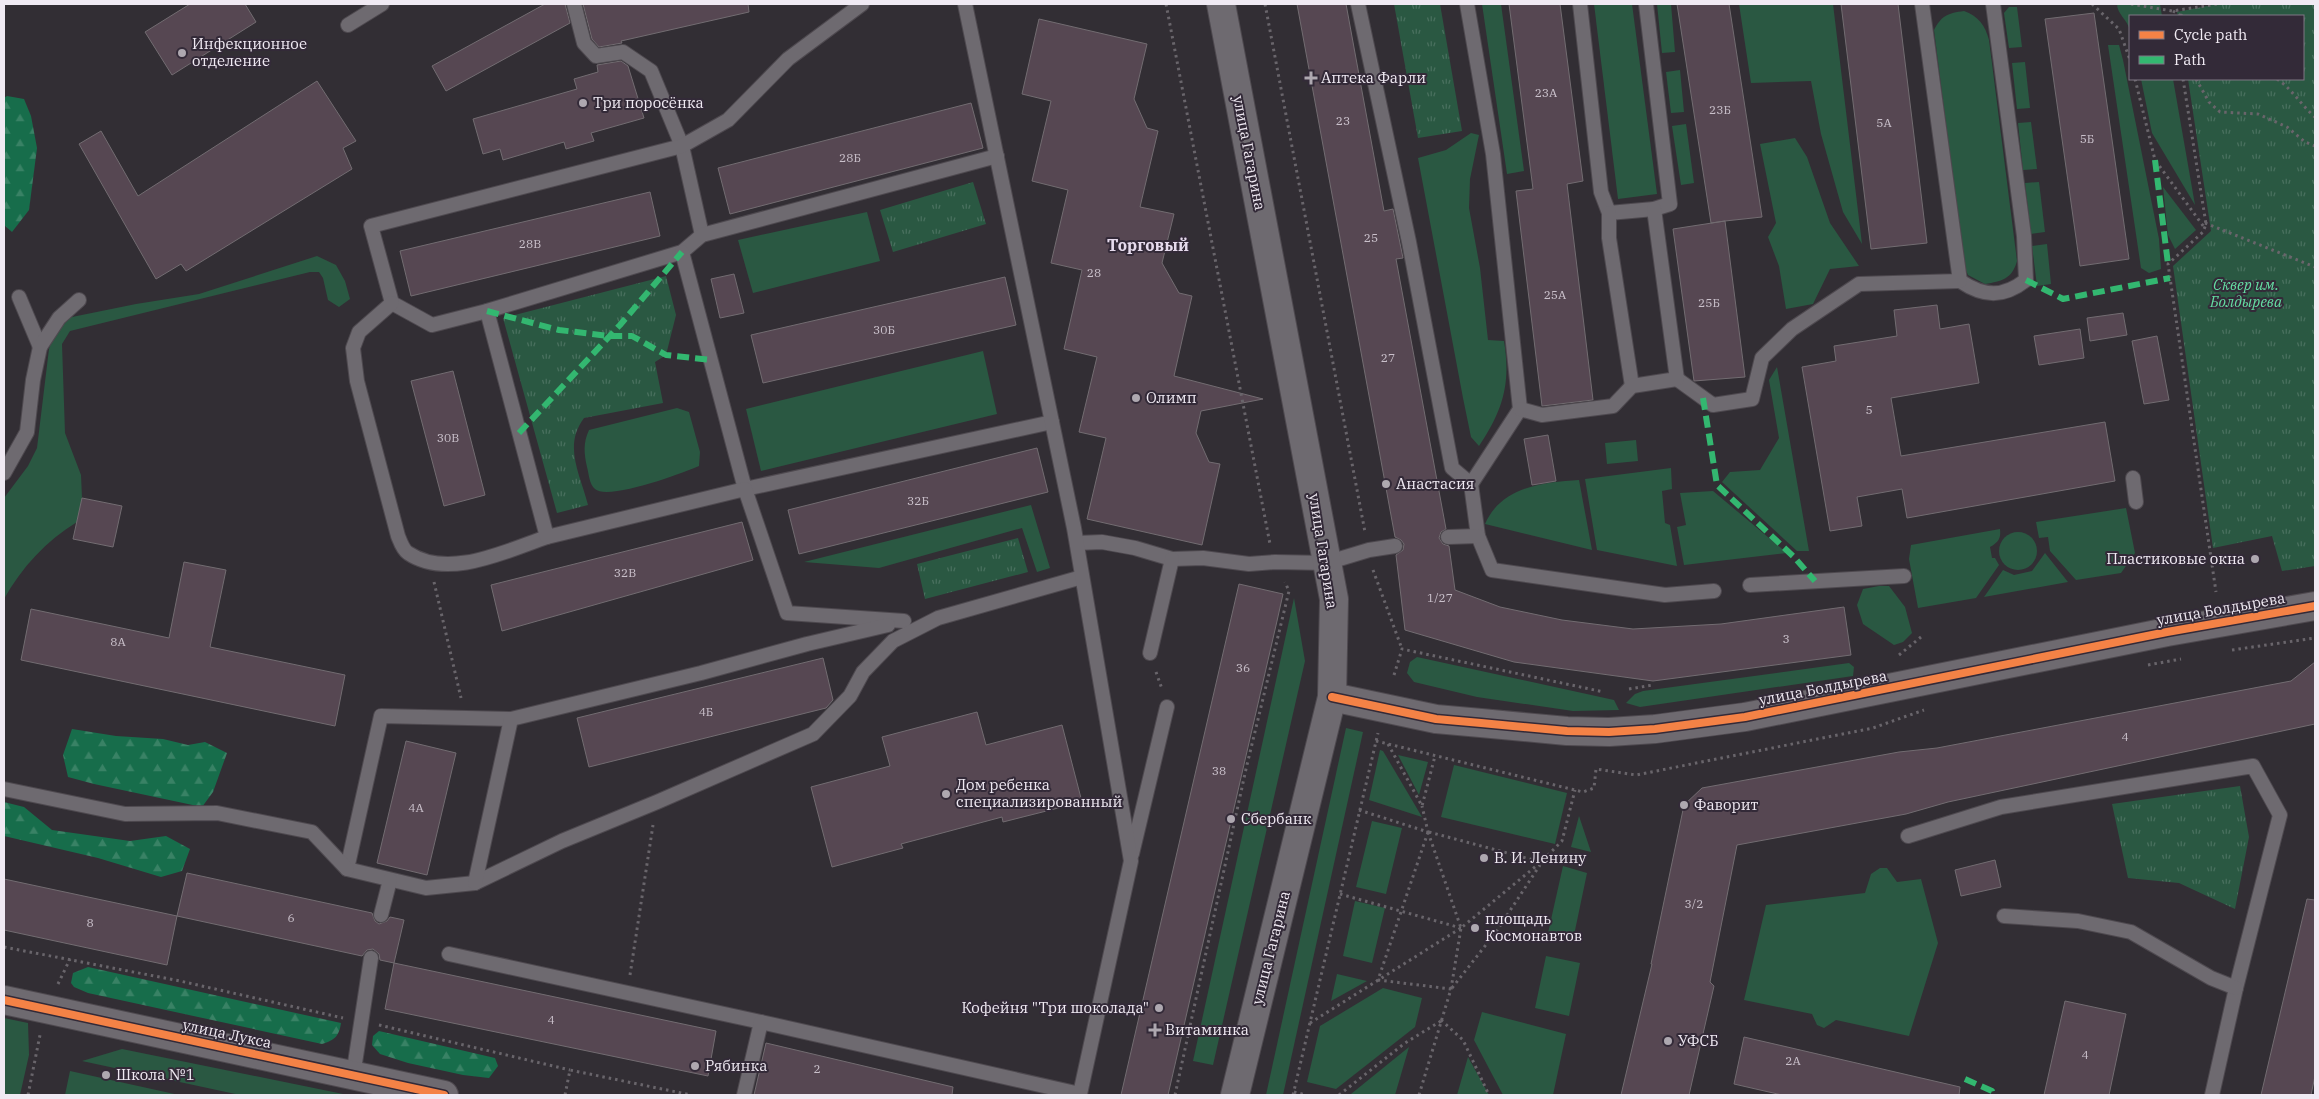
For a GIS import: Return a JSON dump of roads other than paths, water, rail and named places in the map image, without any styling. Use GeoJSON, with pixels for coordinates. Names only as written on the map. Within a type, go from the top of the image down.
{"type":"FeatureCollection","features":[{"type":"Feature","properties":{"kind":"street","name":"улица Гагарина"},"geometry":{"type":"LineString","coordinates":[[1221,4],[1334,599],[1332,697],[1235,1095]]}},
{"type":"Feature","properties":{"kind":"street","name":"улица Болдырева"},"geometry":{"type":"LineString","coordinates":[[1332,697],[1436,719],[1567,731],[1609,732],[1655,729],[1746,717],[2167,632],[2315,606]]}},
{"type":"Feature","properties":{"kind":"street","name":"улица Лукса"},"geometry":{"type":"LineString","coordinates":[[4,1000],[444,1095]]}},
{"type":"Feature","properties":{"kind":"lane"},"geometry":{"type":"LineString","coordinates":[[348,25],[382,4]]}},
{"type":"Feature","properties":{"kind":"lane"},"geometry":{"type":"LineString","coordinates":[[574,4],[584,44],[596,56],[623,52],[650,71],[682,146],[702,235]]}},
{"type":"Feature","properties":{"kind":"lane"},"geometry":{"type":"LineString","coordinates":[[862,4],[788,59],[728,120],[682,146],[371,226],[392,303],[432,325],[486,311],[682,252],[702,235],[997,156]]}},
{"type":"Feature","properties":{"kind":"lane"},"geometry":{"type":"LineString","coordinates":[[965,4],[1077,543],[1131,861]]}},
{"type":"Feature","properties":{"kind":"lane"},"geometry":{"type":"LineString","coordinates":[[1358,4],[1409,242],[1452,468],[1471,484]]}},
{"type":"Feature","properties":{"kind":"lane"},"geometry":{"type":"LineString","coordinates":[[1467,4],[1493,154],[1520,409],[1471,484],[1478,536],[1492,570],[1665,595],[1714,591]]}},
{"type":"Feature","properties":{"kind":"lane"},"geometry":{"type":"LineString","coordinates":[[1580,4],[1600,192],[1609,213],[1609,238],[1632,386]]}},
{"type":"Feature","properties":{"kind":"lane"},"geometry":{"type":"LineString","coordinates":[[1609,213],[1654,209],[1670,204],[1646,4]]}},
{"type":"Feature","properties":{"kind":"lane"},"geometry":{"type":"LineString","coordinates":[[1922,4],[1960,281]]}},
{"type":"Feature","properties":{"kind":"lane"},"geometry":{"type":"LineString","coordinates":[[1520,409],[1542,415],[1614,406],[1632,386],[1677,379],[1713,405],[1752,399],[1762,358],[1792,329],[1859,284],[1960,281],[1975,291],[1996,294],[2015,288],[2026,280],[2024,236],[1993,4]]}},
{"type":"Feature","properties":{"kind":"lane"},"geometry":{"type":"LineString","coordinates":[[1654,209],[1677,379]]}},
{"type":"Feature","properties":{"kind":"lane"},"geometry":{"type":"LineString","coordinates":[[682,252],[744,489],[787,613],[904,621]]}},
{"type":"Feature","properties":{"kind":"lane"},"geometry":{"type":"LineString","coordinates":[[19,297],[40,347]]}},
{"type":"Feature","properties":{"kind":"lane"},"geometry":{"type":"LineString","coordinates":[[4,473],[27,432],[33,380],[40,347],[59,318],[79,300]]}},
{"type":"Feature","properties":{"kind":"lane"},"geometry":{"type":"LineString","coordinates":[[392,303],[359,332],[353,348],[357,381],[398,536],[406,552],[429,562],[470,563],[546,537],[744,489],[1052,422]]}},
{"type":"Feature","properties":{"kind":"lane"},"geometry":{"type":"LineString","coordinates":[[486,311],[546,537]]}},
{"type":"Feature","properties":{"kind":"lane"},"geometry":{"type":"LineString","coordinates":[[2133,478],[2136,502]]}},
{"type":"Feature","properties":{"kind":"lane"},"geometry":{"type":"LineString","coordinates":[[1448,538],[1478,536]]}},
{"type":"Feature","properties":{"kind":"lane"},"geometry":{"type":"LineString","coordinates":[[1077,543],[1102,542],[1134,548],[1172,560],[1203,558],[1249,564],[1326,562],[1370,550],[1395,546]]}},
{"type":"Feature","properties":{"kind":"lane"},"geometry":{"type":"LineString","coordinates":[[1150,653],[1172,560]]}},
{"type":"Feature","properties":{"kind":"lane"},"geometry":{"type":"LineString","coordinates":[[1750,585],[1904,576]]}},
{"type":"Feature","properties":{"kind":"lane"},"geometry":{"type":"LineString","coordinates":[[347,869],[381,716],[511,719],[904,621],[938,618],[1082,577]]}},
{"type":"Feature","properties":{"kind":"lane"},"geometry":{"type":"LineString","coordinates":[[4,789],[125,814],[217,813],[312,832],[347,869],[426,888],[475,883],[562,841],[813,734],[850,696],[862,672],[893,641],[938,618]]}},
{"type":"Feature","properties":{"kind":"lane"},"geometry":{"type":"LineString","coordinates":[[449,954],[1080,1094],[1167,707]]}},
{"type":"Feature","properties":{"kind":"lane"},"geometry":{"type":"LineString","coordinates":[[475,883],[511,719]]}},
{"type":"Feature","properties":{"kind":"lane"},"geometry":{"type":"LineString","coordinates":[[1908,836],[2001,807],[2253,766],[2286,817],[2236,988],[2212,1095]]}},
{"type":"Feature","properties":{"kind":"lane"},"geometry":{"type":"LineString","coordinates":[[381,915],[390,880]]}},
{"type":"Feature","properties":{"kind":"lane"},"geometry":{"type":"LineString","coordinates":[[2004,916],[2078,921],[2131,932],[2211,978],[2236,988]]}},
{"type":"Feature","properties":{"kind":"lane"},"geometry":{"type":"LineString","coordinates":[[353,1076],[371,958]]}},
{"type":"Feature","properties":{"kind":"lane"},"geometry":{"type":"LineString","coordinates":[[744,1095],[761,1022]]}},
{"type":"Feature","properties":{"kind":"place","name":"Инфекционное отделение"},"geometry":{"type":"Point","coordinates":[182,53]}},
{"type":"Feature","properties":{"kind":"place","name":"Аптека Фарли"},"geometry":{"type":"Point","coordinates":[1311,78]}},
{"type":"Feature","properties":{"kind":"place","name":"Три поросёнка"},"geometry":{"type":"Point","coordinates":[583,103]}},
{"type":"Feature","properties":{"kind":"place","name":"Олимп"},"geometry":{"type":"Point","coordinates":[1136,398]}},
{"type":"Feature","properties":{"kind":"place","name":"Анастасия"},"geometry":{"type":"Point","coordinates":[1386,484]}},
{"type":"Feature","properties":{"kind":"place","name":"Пластиковые окна"},"geometry":{"type":"Point","coordinates":[2255,559]}},
{"type":"Feature","properties":{"kind":"place","name":"Дом ребенка специализированный"},"geometry":{"type":"Point","coordinates":[946,794]}},
{"type":"Feature","properties":{"kind":"place","name":"Фаворит"},"geometry":{"type":"Point","coordinates":[1684,805]}},
{"type":"Feature","properties":{"kind":"place","name":"Сбербанк"},"geometry":{"type":"Point","coordinates":[1231,819]}},
{"type":"Feature","properties":{"kind":"place","name":"В. И. Ленину"},"geometry":{"type":"Point","coordinates":[1484,858]}},
{"type":"Feature","properties":{"kind":"place","name":"площадь Космонавтов"},"geometry":{"type":"Point","coordinates":[1475,928]}},
{"type":"Feature","properties":{"kind":"place","name":"Кофейня \"Три шоколада\""},"geometry":{"type":"Point","coordinates":[1159,1008]}},
{"type":"Feature","properties":{"kind":"place","name":"Витаминка"},"geometry":{"type":"Point","coordinates":[1155,1030]}},
{"type":"Feature","properties":{"kind":"place","name":"УФСБ"},"geometry":{"type":"Point","coordinates":[1668,1041]}},
{"type":"Feature","properties":{"kind":"place","name":"Рябинка"},"geometry":{"type":"Point","coordinates":[695,1066]}},
{"type":"Feature","properties":{"kind":"place","name":"Школа №1"},"geometry":{"type":"Point","coordinates":[106,1075]}},
{"type":"Feature","properties":{"kind":"district","name":"Торговый"},"geometry":{"type":"Point","coordinates":[1148,245]}},
{"type":"Feature","properties":{"kind":"park label","name":"Сквер им. Болдырева"},"geometry":{"type":"Point","coordinates":[2246,294]}}]}
